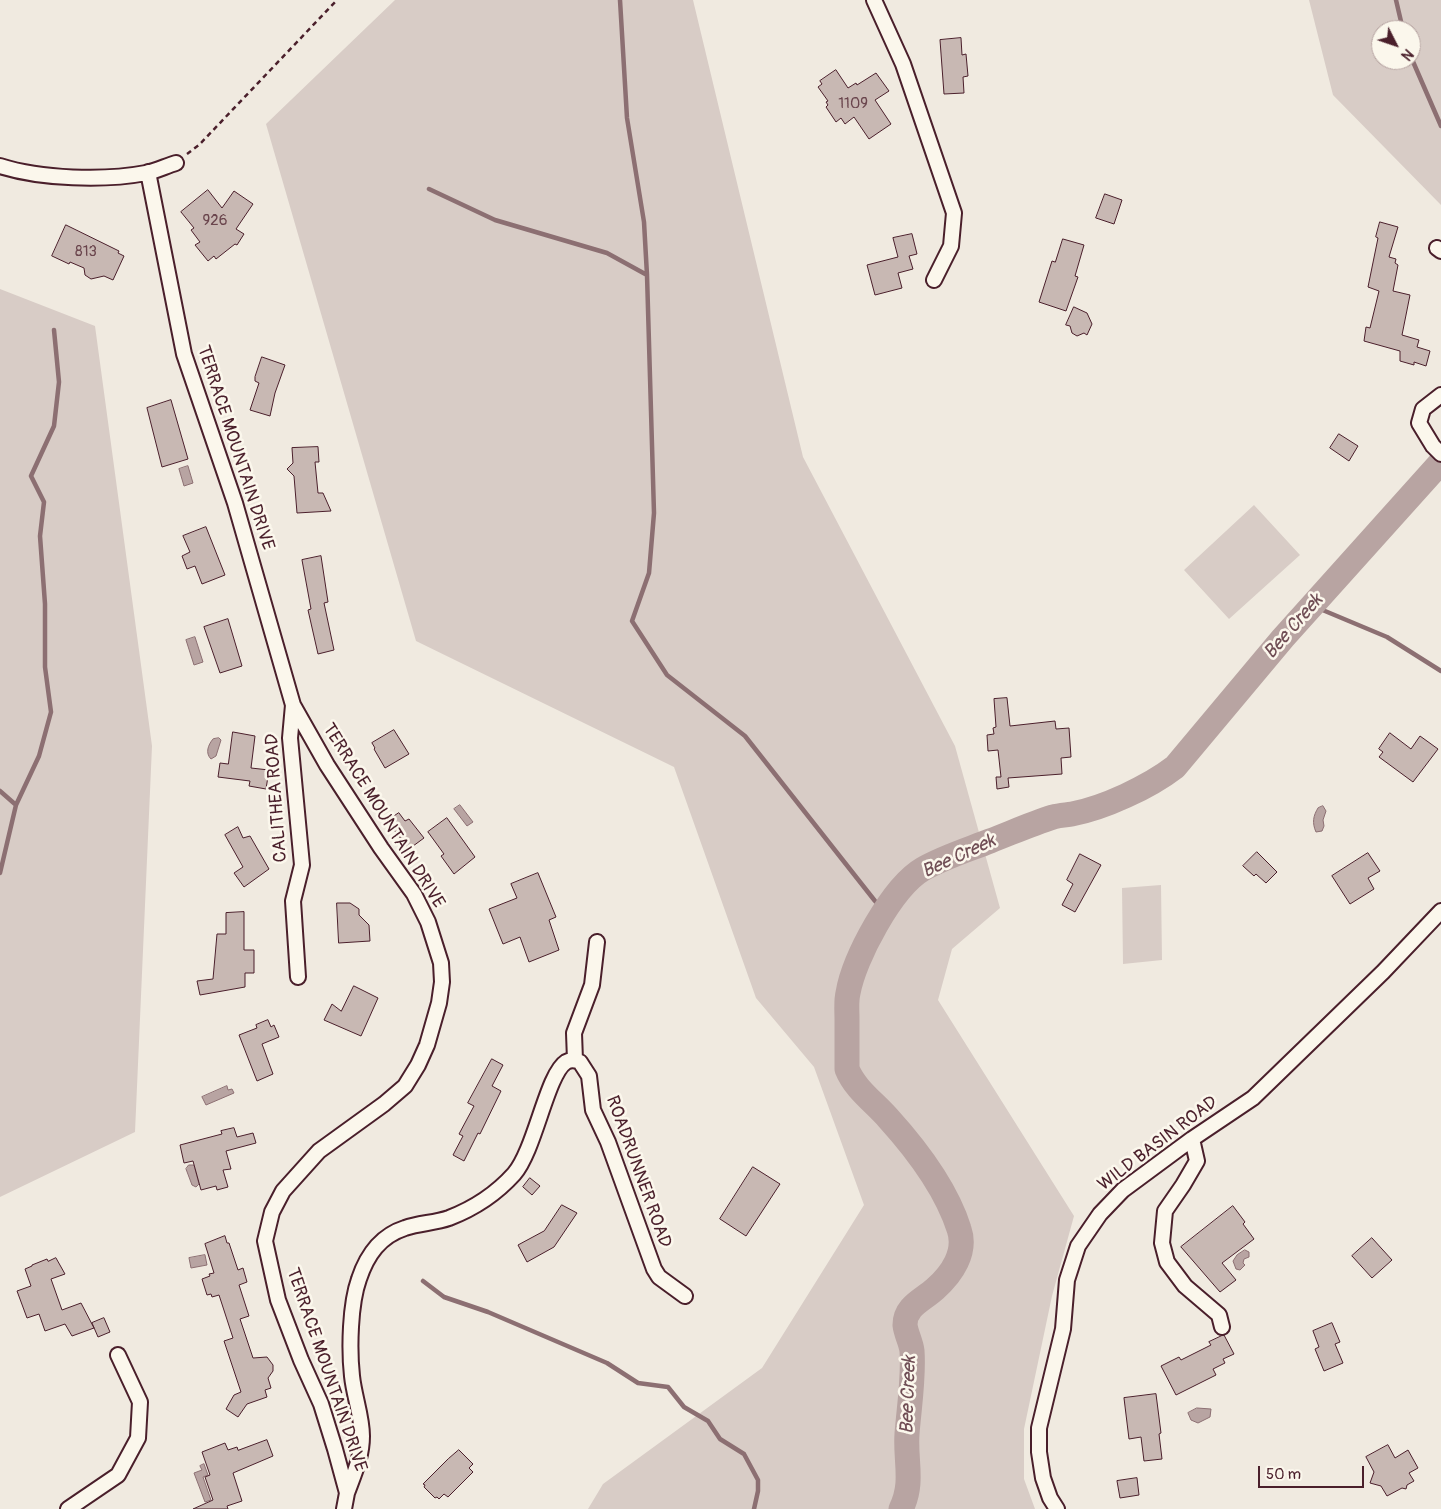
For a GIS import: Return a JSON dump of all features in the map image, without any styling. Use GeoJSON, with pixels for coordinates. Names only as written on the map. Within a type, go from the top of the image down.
{"type":"FeatureCollection","features":[{"type":"Feature","properties":{"kind":"street"},"geometry":{"type":"LineString","coordinates":[[874,0],[903,64],[954,213],[951,246],[934,280]]}},
{"type":"Feature","properties":{"kind":"street"},"geometry":{"type":"LineString","coordinates":[[0,166],[60,176],[112,178],[148,172],[176,163]]}},
{"type":"Feature","properties":{"kind":"street","name":"TERRACE MOUNTAIN DRIVE"},"geometry":{"type":"LineString","coordinates":[[148,172],[184,354],[235,503],[294,705],[327,765],[414,894],[428,922],[441,963],[440,1004],[427,1044],[418,1065],[405,1086],[384,1104],[319,1151],[283,1191],[272,1212],[265,1241],[278,1300],[301,1360],[321,1404],[347,1493],[344,1509]]}},
{"type":"Feature","properties":{"kind":"street"},"geometry":{"type":"LineString","coordinates":[[1440,453],[1419,423],[1423,409],[1441,395]]}},
{"type":"Feature","properties":{"kind":"street","name":"CALITHEA ROAD"},"geometry":{"type":"LineString","coordinates":[[294,705],[290,738],[302,865],[292,901],[298,977]]}},
{"type":"Feature","properties":{"kind":"street","name":"WILD BASIN ROAD"},"geometry":{"type":"LineString","coordinates":[[1058,1509],[1050,1498],[1043,1478],[1039,1452],[1039,1428],[1063,1329],[1067,1280],[1078,1246],[1100,1214],[1122,1190],[1192,1139],[1253,1098],[1383,972],[1441,910]]}},
{"type":"Feature","properties":{"kind":"street"},"geometry":{"type":"LineString","coordinates":[[347,1493],[360,1459],[362,1435],[352,1376],[351,1327],[358,1281],[365,1262],[375,1246],[388,1235],[404,1228],[448,1218],[492,1196],[516,1172],[530,1146],[556,1074],[565,1062],[575,1060],[574,1033],[592,985],[597,942]]}},
{"type":"Feature","properties":{"kind":"street","name":"ROADRUNNER ROAD"},"geometry":{"type":"LineString","coordinates":[[575,1060],[580,1062],[589,1076],[592,1110],[608,1142],[654,1269],[659,1278],[685,1296]]}},
{"type":"Feature","properties":{"kind":"street"},"geometry":{"type":"LineString","coordinates":[[1192,1139],[1197,1161],[1165,1211],[1162,1243],[1167,1262],[1185,1286],[1219,1315],[1222,1327]]}},
{"type":"Feature","properties":{"kind":"street"},"geometry":{"type":"LineString","coordinates":[[68,1509],[118,1475],[138,1438],[140,1402],[118,1355]]}},
{"type":"Feature","properties":{"kind":"path"},"geometry":{"type":"LineString","coordinates":[[176,163],[199,145],[337,0]]}},
{"type":"Feature","properties":{"kind":"shaded area"},"geometry":{"type":"Polygon","coordinates":[[[395,0],[693,0],[803,457],[955,746],[1000,908],[952,949],[938,1000],[1074,1216],[1052,1296],[1024,1429],[1024,1479],[1035,1509],[588,1509],[603,1484],[762,1368],[864,1205],[814,1067],[756,998],[674,767],[416,641],[266,124],[395,0]]]}},
{"type":"Feature","properties":{"kind":"shaded area"},"geometry":{"type":"Polygon","coordinates":[[[1309,0],[1441,0],[1441,205],[1333,95],[1309,0]]]}},
{"type":"Feature","properties":{"kind":"shaded area"},"geometry":{"type":"Polygon","coordinates":[[[0,289],[95,326],[152,746],[135,1132],[0,1197],[0,289]]]}},
{"type":"Feature","properties":{"kind":"shaded area"},"geometry":{"type":"Polygon","coordinates":[[[188,466],[193,483],[184,486],[179,469],[188,466]]]}},
{"type":"Feature","properties":{"kind":"shaded area"},"geometry":{"type":"Polygon","coordinates":[[[1254,505],[1300,555],[1229,619],[1184,570],[1254,505]]]}},
{"type":"Feature","properties":{"kind":"shaded area"},"geometry":{"type":"Polygon","coordinates":[[[195,637],[203,662],[194,665],[186,640],[195,637]]]}},
{"type":"Feature","properties":{"kind":"shaded area"},"geometry":{"type":"Polygon","coordinates":[[[219,738],[221,740],[216,756],[211,759],[208,754],[209,746],[213,739],[219,738]]]}},
{"type":"Feature","properties":{"kind":"shaded area"},"geometry":{"type":"Polygon","coordinates":[[[460,805],[473,822],[467,826],[454,809],[460,805]]]}},
{"type":"Feature","properties":{"kind":"shaded area"},"geometry":{"type":"Polygon","coordinates":[[[1323,806],[1326,811],[1323,820],[1324,826],[1322,831],[1316,832],[1314,817],[1318,808],[1323,806]]]}},
{"type":"Feature","properties":{"kind":"shaded area"},"geometry":{"type":"Polygon","coordinates":[[[1161,885],[1162,960],[1123,964],[1122,888],[1161,885]]]}},
{"type":"Feature","properties":{"kind":"shaded area"},"geometry":{"type":"Polygon","coordinates":[[[227,1086],[228,1090],[232,1089],[234,1093],[206,1105],[202,1097],[227,1086]]]}},
{"type":"Feature","properties":{"kind":"shaded area"},"geometry":{"type":"Polygon","coordinates":[[[189,1165],[194,1165],[199,1184],[196,1187],[192,1185],[186,1169],[189,1165]]]}},
{"type":"Feature","properties":{"kind":"shaded area"},"geometry":{"type":"Polygon","coordinates":[[[1245,1250],[1249,1252],[1249,1257],[1244,1259],[1243,1263],[1245,1265],[1240,1270],[1236,1269],[1233,1261],[1237,1255],[1245,1250]]]}},
{"type":"Feature","properties":{"kind":"shaded area"},"geometry":{"type":"Polygon","coordinates":[[[205,1255],[207,1265],[191,1268],[189,1258],[205,1255]]]}},
{"type":"Feature","properties":{"kind":"shaded area"},"geometry":{"type":"Polygon","coordinates":[[[1197,1408],[1211,1409],[1210,1417],[1198,1423],[1191,1420],[1188,1413],[1197,1408]]]}},
{"type":"Feature","properties":{"kind":"shaded area"},"geometry":{"type":"Polygon","coordinates":[[[204,1464],[208,1475],[203,1477],[211,1500],[205,1502],[194,1473],[202,1470],[200,1466],[204,1464]]]}},
{"type":"Feature","properties":{"kind":"building"},"geometry":{"type":"Polygon","coordinates":[[[961,38],[962,55],[966,54],[968,76],[963,77],[964,93],[944,94],[940,40],[961,38]]]}},
{"type":"Feature","properties":{"kind":"building"},"geometry":{"type":"Polygon","coordinates":[[[836,70],[848,88],[856,83],[857,85],[876,73],[889,91],[875,100],[891,124],[869,139],[854,117],[845,124],[841,118],[836,122],[826,107],[828,105],[826,102],[828,101],[818,87],[822,84],[820,81],[836,70]]]}},
{"type":"Feature","properties":{"kind":"building"},"geometry":{"type":"Polygon","coordinates":[[[208,190],[222,208],[234,191],[253,204],[236,229],[244,234],[237,245],[235,244],[216,259],[214,256],[208,261],[195,245],[200,242],[191,230],[194,228],[181,212],[208,190]]]}},
{"type":"Feature","properties":{"kind":"building"},"geometry":{"type":"Polygon","coordinates":[[[1105,194],[1122,200],[1114,224],[1096,218],[1105,194]]]}},
{"type":"Feature","properties":{"kind":"building"},"geometry":{"type":"Polygon","coordinates":[[[1380,222],[1398,227],[1389,257],[1396,259],[1395,263],[1398,265],[1393,291],[1410,295],[1402,335],[1419,340],[1417,347],[1430,351],[1426,366],[1414,362],[1414,365],[1400,361],[1400,351],[1364,341],[1366,327],[1370,328],[1379,291],[1368,287],[1380,222]]]}},
{"type":"Feature","properties":{"kind":"building"},"geometry":{"type":"Polygon","coordinates":[[[66,225],[119,251],[118,253],[124,256],[113,280],[104,276],[91,279],[85,275],[84,268],[70,262],[69,264],[52,256],[66,225]]]}},
{"type":"Feature","properties":{"kind":"building"},"geometry":{"type":"Polygon","coordinates":[[[912,234],[917,254],[909,256],[913,269],[898,273],[902,288],[875,295],[867,265],[898,257],[893,238],[912,234]]]}},
{"type":"Feature","properties":{"kind":"building"},"geometry":{"type":"Polygon","coordinates":[[[1063,239],[1084,245],[1075,276],[1078,277],[1066,311],[1039,302],[1052,261],[1055,262],[1063,239]]]}},
{"type":"Feature","properties":{"kind":"building"},"geometry":{"type":"Polygon","coordinates":[[[1074,307],[1087,313],[1092,324],[1087,335],[1084,333],[1077,336],[1072,333],[1070,326],[1066,325],[1074,307]]]}},
{"type":"Feature","properties":{"kind":"building"},"geometry":{"type":"Polygon","coordinates":[[[262,357],[285,365],[275,393],[270,416],[250,410],[259,383],[255,381],[255,377],[262,357]]]}},
{"type":"Feature","properties":{"kind":"building"},"geometry":{"type":"Polygon","coordinates":[[[171,400],[188,459],[162,467],[147,408],[171,400]]]}},
{"type":"Feature","properties":{"kind":"building"},"geometry":{"type":"Polygon","coordinates":[[[1339,434],[1358,446],[1349,461],[1330,448],[1339,434]]]}},
{"type":"Feature","properties":{"kind":"building"},"geometry":{"type":"Polygon","coordinates":[[[318,447],[319,462],[315,462],[318,493],[323,493],[331,511],[297,513],[294,476],[287,469],[293,463],[292,448],[318,447]]]}},
{"type":"Feature","properties":{"kind":"building"},"geometry":{"type":"Polygon","coordinates":[[[206,527],[225,575],[202,584],[195,566],[187,569],[182,556],[190,552],[183,536],[206,527]]]}},
{"type":"Feature","properties":{"kind":"building"},"geometry":{"type":"Polygon","coordinates":[[[321,556],[328,602],[324,603],[334,650],[318,654],[308,610],[311,609],[302,560],[321,556]]]}},
{"type":"Feature","properties":{"kind":"building"},"geometry":{"type":"Polygon","coordinates":[[[228,619],[242,666],[220,673],[204,627],[228,619]]]}},
{"type":"Feature","properties":{"kind":"building"},"geometry":{"type":"Polygon","coordinates":[[[1007,698],[1010,726],[1055,721],[1056,729],[1069,728],[1071,757],[1061,758],[1062,774],[1008,778],[1009,787],[997,789],[996,777],[1001,777],[998,750],[988,751],[987,735],[994,734],[993,728],[996,727],[994,699],[1007,698]]]}},
{"type":"Feature","properties":{"kind":"building"},"geometry":{"type":"Polygon","coordinates":[[[394,730],[409,754],[385,768],[372,743],[394,730]]]}},
{"type":"Feature","properties":{"kind":"building"},"geometry":{"type":"Polygon","coordinates":[[[233,732],[255,736],[251,768],[269,770],[266,789],[249,786],[250,781],[218,777],[220,763],[228,764],[233,732]]]}},
{"type":"Feature","properties":{"kind":"building"},"geometry":{"type":"Polygon","coordinates":[[[1390,733],[1411,749],[1420,736],[1438,749],[1413,782],[1379,757],[1383,752],[1379,749],[1390,733]]]}},
{"type":"Feature","properties":{"kind":"building"},"geometry":{"type":"Polygon","coordinates":[[[399,813],[405,821],[409,819],[424,838],[409,849],[387,821],[399,813]]]}},
{"type":"Feature","properties":{"kind":"building"},"geometry":{"type":"Polygon","coordinates":[[[447,818],[475,857],[454,874],[441,856],[444,854],[428,832],[447,818]]]}},
{"type":"Feature","properties":{"kind":"building"},"geometry":{"type":"Polygon","coordinates":[[[238,827],[243,838],[250,836],[269,869],[244,887],[234,873],[243,867],[225,835],[238,827]]]}},
{"type":"Feature","properties":{"kind":"building"},"geometry":{"type":"Polygon","coordinates":[[[1257,852],[1277,872],[1266,883],[1256,874],[1254,876],[1243,866],[1257,852]]]}},
{"type":"Feature","properties":{"kind":"building"},"geometry":{"type":"Polygon","coordinates":[[[1368,853],[1380,871],[1368,878],[1374,889],[1350,904],[1332,876],[1368,853]]]}},
{"type":"Feature","properties":{"kind":"building"},"geometry":{"type":"Polygon","coordinates":[[[1080,854],[1101,865],[1075,912],[1062,905],[1073,884],[1067,880],[1080,854]]]}},
{"type":"Feature","properties":{"kind":"building"},"geometry":{"type":"Polygon","coordinates":[[[538,873],[556,917],[549,920],[559,950],[529,962],[520,937],[503,944],[489,909],[517,898],[511,884],[538,873]]]}},
{"type":"Feature","properties":{"kind":"building"},"geometry":{"type":"Polygon","coordinates":[[[337,903],[350,903],[359,909],[359,915],[369,925],[370,941],[339,943],[337,903]]]}},
{"type":"Feature","properties":{"kind":"building"},"geometry":{"type":"Polygon","coordinates":[[[244,912],[244,950],[254,950],[254,973],[245,973],[245,987],[200,995],[197,981],[213,979],[217,934],[226,934],[226,913],[244,912]]]}},
{"type":"Feature","properties":{"kind":"building"},"geometry":{"type":"Polygon","coordinates":[[[354,986],[378,998],[361,1036],[324,1020],[332,1004],[341,1011],[354,986]]]}},
{"type":"Feature","properties":{"kind":"building"},"geometry":{"type":"Polygon","coordinates":[[[268,1020],[271,1027],[274,1025],[279,1037],[262,1044],[273,1074],[257,1081],[239,1035],[257,1028],[256,1025],[268,1020]]]}},
{"type":"Feature","properties":{"kind":"building"},"geometry":{"type":"Polygon","coordinates":[[[492,1059],[503,1065],[492,1086],[501,1091],[480,1134],[478,1133],[464,1161],[453,1155],[463,1136],[459,1134],[474,1106],[468,1103],[492,1059]]]}},
{"type":"Feature","properties":{"kind":"building"},"geometry":{"type":"Polygon","coordinates":[[[234,1128],[237,1137],[253,1133],[256,1143],[226,1151],[231,1169],[223,1170],[228,1187],[217,1190],[216,1186],[201,1190],[193,1161],[184,1163],[180,1145],[222,1134],[221,1131],[234,1128]]]}},
{"type":"Feature","properties":{"kind":"building"},"geometry":{"type":"Polygon","coordinates":[[[753,1167],[780,1184],[746,1236],[720,1219],[753,1167]]]}},
{"type":"Feature","properties":{"kind":"building"},"geometry":{"type":"Polygon","coordinates":[[[530,1178],[540,1186],[532,1195],[523,1187],[530,1178]]]}},
{"type":"Feature","properties":{"kind":"building"},"geometry":{"type":"Polygon","coordinates":[[[562,1205],[577,1213],[554,1247],[527,1262],[518,1245],[544,1231],[562,1205]]]}},
{"type":"Feature","properties":{"kind":"building"},"geometry":{"type":"Polygon","coordinates":[[[1233,1206],[1245,1222],[1243,1224],[1254,1239],[1222,1263],[1236,1280],[1220,1292],[1181,1247],[1233,1206]]]}},
{"type":"Feature","properties":{"kind":"building"},"geometry":{"type":"Polygon","coordinates":[[[225,1236],[238,1270],[243,1268],[247,1282],[239,1285],[249,1316],[240,1319],[253,1358],[267,1357],[273,1365],[273,1371],[268,1378],[271,1388],[265,1390],[267,1397],[247,1404],[238,1417],[226,1409],[234,1395],[241,1392],[224,1341],[233,1338],[219,1295],[212,1297],[211,1294],[207,1295],[202,1279],[214,1273],[205,1244],[225,1236]]]}},
{"type":"Feature","properties":{"kind":"building"},"geometry":{"type":"Polygon","coordinates":[[[1372,1238],[1392,1260],[1372,1278],[1352,1256],[1372,1238]]]}},
{"type":"Feature","properties":{"kind":"building"},"geometry":{"type":"Polygon","coordinates":[[[56,1258],[65,1274],[51,1279],[62,1310],[81,1303],[94,1328],[72,1336],[65,1324],[45,1331],[39,1314],[27,1318],[17,1291],[31,1286],[25,1269],[47,1259],[48,1261],[56,1258]]]}},
{"type":"Feature","properties":{"kind":"building"},"geometry":{"type":"Polygon","coordinates":[[[104,1318],[110,1332],[98,1337],[92,1323],[104,1318]]]}},
{"type":"Feature","properties":{"kind":"building"},"geometry":{"type":"Polygon","coordinates":[[[1332,1323],[1340,1342],[1335,1344],[1343,1363],[1324,1371],[1315,1349],[1319,1347],[1313,1331],[1332,1323]]]}},
{"type":"Feature","properties":{"kind":"building"},"geometry":{"type":"Polygon","coordinates":[[[1224,1335],[1234,1354],[1223,1359],[1225,1363],[1213,1369],[1216,1375],[1176,1395],[1161,1366],[1179,1357],[1181,1360],[1211,1345],[1209,1342],[1224,1335]]]}},
{"type":"Feature","properties":{"kind":"building"},"geometry":{"type":"Polygon","coordinates":[[[1156,1394],[1162,1459],[1144,1461],[1141,1437],[1129,1439],[1124,1398],[1156,1394]]]}},
{"type":"Feature","properties":{"kind":"building"},"geometry":{"type":"Polygon","coordinates":[[[267,1440],[273,1456],[233,1473],[242,1501],[227,1506],[228,1509],[193,1509],[213,1500],[205,1477],[210,1475],[202,1452],[225,1443],[228,1450],[237,1447],[238,1450],[267,1440]]]}},
{"type":"Feature","properties":{"kind":"building"},"geometry":{"type":"Polygon","coordinates":[[[1388,1445],[1395,1458],[1408,1450],[1418,1468],[1409,1473],[1414,1481],[1407,1485],[1406,1489],[1402,1488],[1387,1496],[1381,1486],[1370,1483],[1374,1472],[1366,1457],[1388,1445]]]}},
{"type":"Feature","properties":{"kind":"building"},"geometry":{"type":"Polygon","coordinates":[[[459,1450],[473,1464],[469,1468],[473,1472],[448,1497],[444,1494],[439,1499],[435,1498],[423,1484],[459,1450]]]}},
{"type":"Feature","properties":{"kind":"building"},"geometry":{"type":"Polygon","coordinates":[[[1137,1478],[1139,1495],[1120,1498],[1117,1481],[1137,1478]]]}},
{"type":"Feature","properties":{"kind":"waterway"},"geometry":{"type":"LineString","coordinates":[[620,0],[627,118],[644,222],[647,275]]}},
{"type":"Feature","properties":{"kind":"waterway"},"geometry":{"type":"LineString","coordinates":[[1396,0],[1401,20]]}},
{"type":"Feature","properties":{"kind":"waterway"},"geometry":{"type":"LineString","coordinates":[[1417,70],[1441,126]]}},
{"type":"Feature","properties":{"kind":"waterway"},"geometry":{"type":"LineString","coordinates":[[429,189],[495,220],[607,253],[647,275],[654,513],[649,573],[632,621],[667,675],[745,736],[884,910]]}},
{"type":"Feature","properties":{"kind":"waterway"},"geometry":{"type":"LineString","coordinates":[[0,873],[16,805],[39,756],[51,712],[45,667],[45,604],[40,536],[44,502],[31,476],[54,426],[59,382],[54,330]]}},
{"type":"Feature","properties":{"kind":"waterway","name":"Bee Creek"},"geometry":{"type":"LineString","coordinates":[[901,1509],[908,1481],[907,1434],[912,1372],[912,1351],[905,1325],[906,1318],[911,1308],[947,1277],[959,1254],[961,1238],[946,1199],[920,1156],[883,1112],[860,1089],[847,1069],[847,996],[866,943],[887,907],[899,891],[923,869],[947,857],[1056,816],[1085,811],[1112,802],[1152,782],[1175,767],[1283,638],[1441,462]]}},
{"type":"Feature","properties":{"kind":"waterway"},"geometry":{"type":"LineString","coordinates":[[1313,606],[1387,637],[1441,671]]}},
{"type":"Feature","properties":{"kind":"waterway"},"geometry":{"type":"LineString","coordinates":[[0,791],[16,805]]}},
{"type":"Feature","properties":{"kind":"waterway"},"geometry":{"type":"LineString","coordinates":[[423,1281],[444,1297],[488,1312],[607,1363],[638,1383],[668,1387],[684,1407],[708,1421],[720,1439],[744,1454],[758,1480],[758,1491],[754,1509]]}}]}
